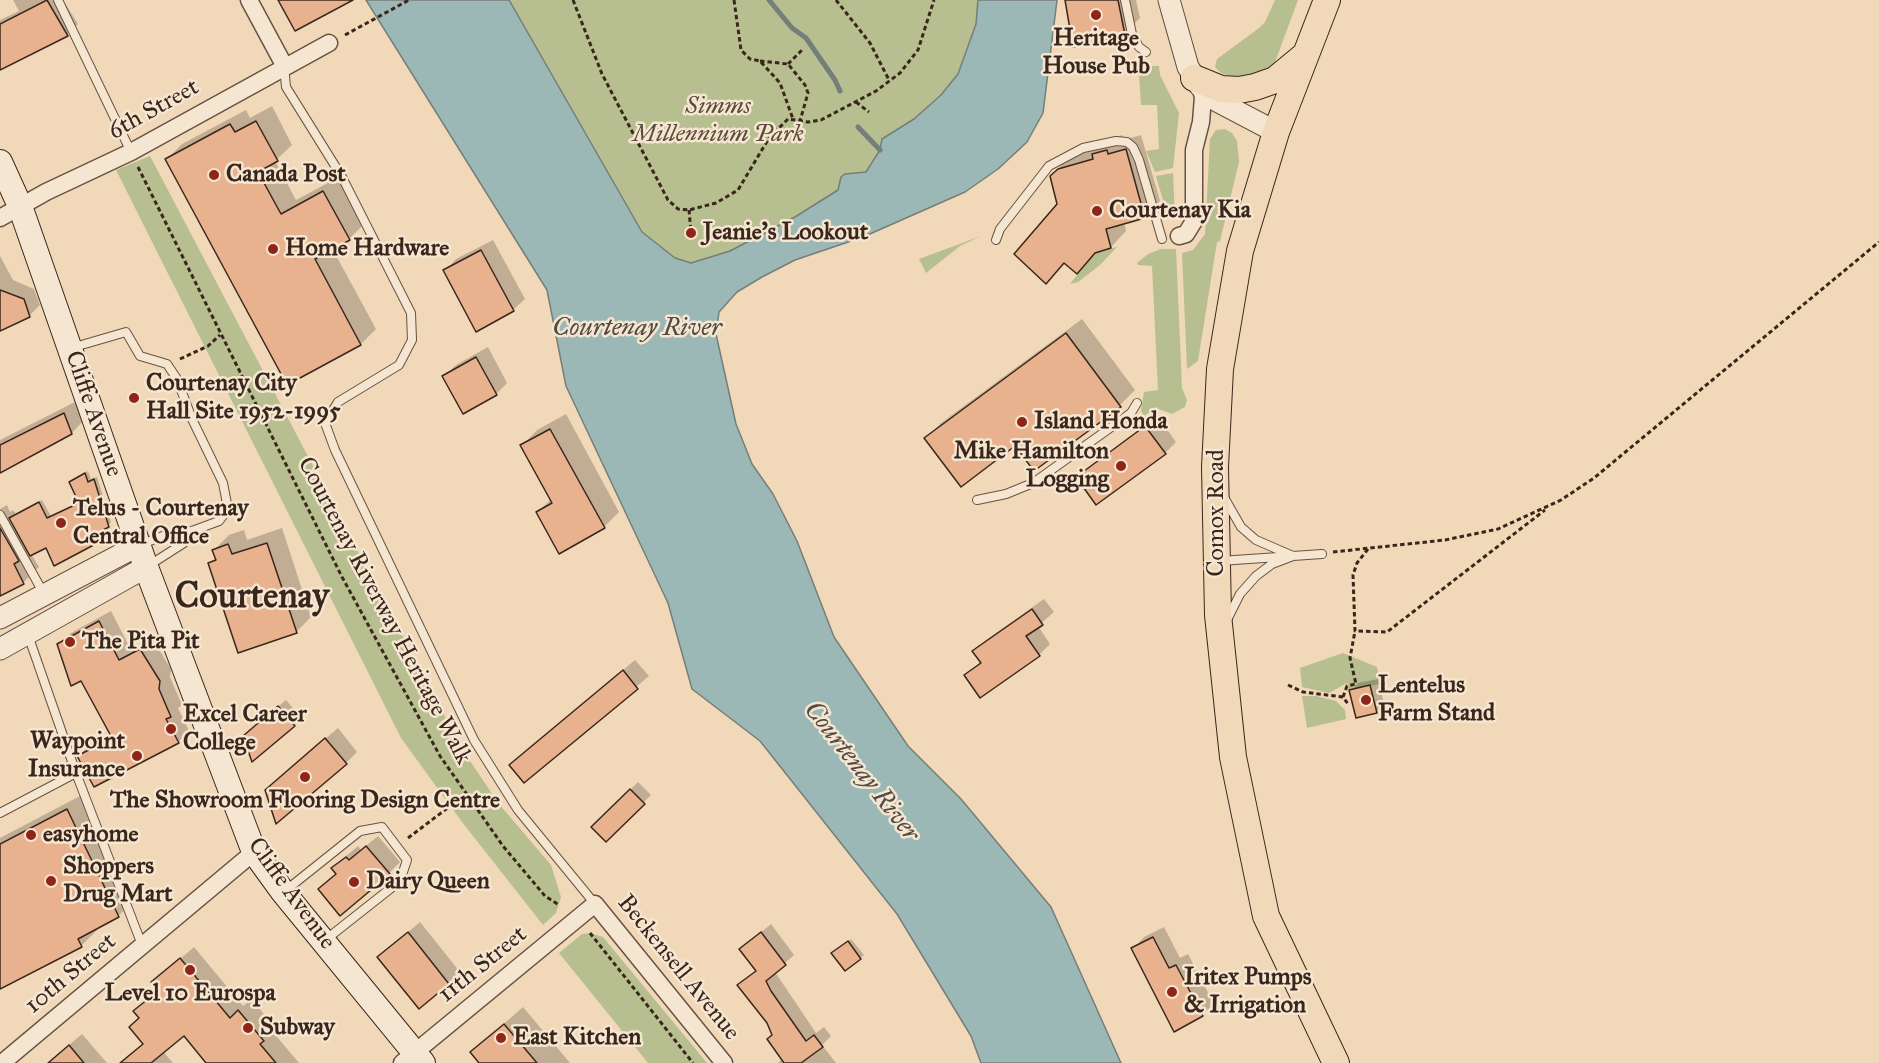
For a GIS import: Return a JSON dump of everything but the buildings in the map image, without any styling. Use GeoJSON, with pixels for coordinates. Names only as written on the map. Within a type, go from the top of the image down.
{"type":"FeatureCollection","features":[{"type":"Feature","properties":{"kind":"main road","name":"Comox Road"},"geometry":{"type":"LineString","coordinates":[[1327,0],[1276,132],[1240,251],[1220,369],[1216,458],[1216,561],[1220,637],[1233,757],[1266,916],[1336,1063]]}},
{"type":"Feature","properties":{"kind":"main road"},"geometry":{"type":"LineString","coordinates":[[1197,82],[1239,90],[1256,87],[1275,80],[1305,56]]}},
{"type":"Feature","properties":{"kind":"main road","name":"Cliffe Avenue"},"geometry":{"type":"LineString","coordinates":[[0,162],[10,212],[70,348],[143,556],[254,852],[413,1060]]}},
{"type":"Feature","properties":{"kind":"street"},"geometry":{"type":"LineString","coordinates":[[249,0],[284,65]]}},
{"type":"Feature","properties":{"kind":"street"},"geometry":{"type":"LineString","coordinates":[[1169,0],[1184,55],[1203,97],[1201,122],[1194,150],[1194,221],[1186,234],[1179,236]]}},
{"type":"Feature","properties":{"kind":"street","name":"6th Street"},"geometry":{"type":"LineString","coordinates":[[10,212],[131,152],[284,65],[329,43]]}},
{"type":"Feature","properties":{"kind":"street"},"geometry":{"type":"LineString","coordinates":[[1197,82],[1217,101],[1276,132]]}},
{"type":"Feature","properties":{"kind":"street"},"geometry":{"type":"LineString","coordinates":[[0,618],[45,595],[143,556]]}},
{"type":"Feature","properties":{"kind":"street"},"geometry":{"type":"LineString","coordinates":[[0,649],[28,635],[143,556]]}},
{"type":"Feature","properties":{"kind":"street","name":"10th Street"},"geometry":{"type":"LineString","coordinates":[[2,1063],[254,852]]}},
{"type":"Feature","properties":{"kind":"street","name":"11th Street"},"geometry":{"type":"LineString","coordinates":[[413,1060],[595,904]]}},
{"type":"Feature","properties":{"kind":"street","name":"Beckensell Avenue"},"geometry":{"type":"LineString","coordinates":[[595,904],[724,1063]]}},
{"type":"Feature","properties":{"kind":"lane"},"geometry":{"type":"LineString","coordinates":[[58,0],[131,152]]}},
{"type":"Feature","properties":{"kind":"lane"},"geometry":{"type":"LineString","coordinates":[[1125,0],[1134,41],[1146,52]]}},
{"type":"Feature","properties":{"kind":"lane"},"geometry":{"type":"LineString","coordinates":[[284,65],[286,87],[342,177],[411,313],[412,340],[399,365],[338,402],[325,423],[335,450],[474,740],[518,810],[595,904]]}},
{"type":"Feature","properties":{"kind":"lane"},"geometry":{"type":"LineString","coordinates":[[996,240],[1000,229],[1049,166],[1083,148],[1116,141],[1127,142],[1139,160],[1162,238]]}},
{"type":"Feature","properties":{"kind":"lane"},"geometry":{"type":"LineString","coordinates":[[70,348],[126,332],[140,356],[167,364],[177,379],[192,418],[223,483],[228,509],[219,521],[192,531],[171,533],[143,556]]}},
{"type":"Feature","properties":{"kind":"lane"},"geometry":{"type":"LineString","coordinates":[[977,500],[1006,494],[1033,483],[1131,413],[1137,403]]}},
{"type":"Feature","properties":{"kind":"lane"},"geometry":{"type":"LineString","coordinates":[[1216,458],[1222,493],[1241,527],[1256,540],[1293,556]]}},
{"type":"Feature","properties":{"kind":"lane"},"geometry":{"type":"LineString","coordinates":[[0,515],[45,595]]}},
{"type":"Feature","properties":{"kind":"lane"},"geometry":{"type":"LineString","coordinates":[[143,556],[184,543],[192,531]]}},
{"type":"Feature","properties":{"kind":"lane"},"geometry":{"type":"LineString","coordinates":[[1216,561],[1322,554]]}},
{"type":"Feature","properties":{"kind":"lane"},"geometry":{"type":"LineString","coordinates":[[1220,637],[1240,594],[1272,564],[1293,556]]}},
{"type":"Feature","properties":{"kind":"lane"},"geometry":{"type":"LineString","coordinates":[[28,635],[76,773],[142,945]]}},
{"type":"Feature","properties":{"kind":"lane"},"geometry":{"type":"LineString","coordinates":[[0,813],[76,773]]}},
{"type":"Feature","properties":{"kind":"lane"},"geometry":{"type":"LineString","coordinates":[[283,892],[360,831],[382,827],[406,860],[400,881],[324,942]]}},
{"type":"Feature","properties":{"kind":"path"},"geometry":{"type":"LineString","coordinates":[[329,43],[409,0]]}},
{"type":"Feature","properties":{"kind":"path"},"geometry":{"type":"LineString","coordinates":[[573,0],[602,74],[664,192],[678,209],[690,210],[716,203],[738,190],[769,138],[788,118],[801,121],[821,120],[876,91],[900,73],[918,50],[934,0]]}},
{"type":"Feature","properties":{"kind":"path"},"geometry":{"type":"LineString","coordinates":[[734,0],[741,50],[750,59],[788,64],[805,85],[808,93],[801,121]]}},
{"type":"Feature","properties":{"kind":"path"},"geometry":{"type":"LineString","coordinates":[[836,0],[870,43],[889,80]]}},
{"type":"Feature","properties":{"kind":"path"},"geometry":{"type":"LineString","coordinates":[[788,64],[802,50]]}},
{"type":"Feature","properties":{"kind":"path"},"geometry":{"type":"LineString","coordinates":[[760,61],[780,83],[793,119]]}},
{"type":"Feature","properties":{"kind":"path"},"geometry":{"type":"LineString","coordinates":[[855,102],[869,111]]}},
{"type":"Feature","properties":{"kind":"path","name":"Courtenay Riverway Heritage Walk"},"geometry":{"type":"LineString","coordinates":[[131,152],[342,577],[440,756],[503,846],[545,896],[559,905]]}},
{"type":"Feature","properties":{"kind":"path"},"geometry":{"type":"LineString","coordinates":[[690,210],[691,233]]}},
{"type":"Feature","properties":{"kind":"path"},"geometry":{"type":"LineString","coordinates":[[1354,631],[1387,632],[1553,504],[1594,478],[1879,242]]}},
{"type":"Feature","properties":{"kind":"path"},"geometry":{"type":"LineString","coordinates":[[192,354],[207,346],[221,334]]}},
{"type":"Feature","properties":{"kind":"path"},"geometry":{"type":"LineString","coordinates":[[1322,554],[1445,540],[1498,529],[1553,504]]}},
{"type":"Feature","properties":{"kind":"path"},"geometry":{"type":"LineString","coordinates":[[1343,697],[1347,686],[1356,684],[1350,658],[1354,631],[1353,575],[1357,563],[1368,549]]}},
{"type":"Feature","properties":{"kind":"path"},"geometry":{"type":"LineString","coordinates":[[1288,685],[1303,692],[1343,697],[1348,704]]}},
{"type":"Feature","properties":{"kind":"path"},"geometry":{"type":"LineString","coordinates":[[397,847],[466,794]]}},
{"type":"Feature","properties":{"kind":"path"},"geometry":{"type":"LineString","coordinates":[[590,933],[693,1063]]}},
{"type":"Feature","properties":{"kind":"green space","name":"Simms Millennium Park"},"geometry":{"type":"Polygon","coordinates":[[[509,0],[978,0],[978,4],[976,24],[958,74],[941,95],[914,119],[882,139],[880,150],[866,172],[845,174],[838,190],[795,217],[730,251],[691,263],[675,258],[642,232],[509,0]]]}},
{"type":"Feature","properties":{"kind":"green space"},"geometry":{"type":"Polygon","coordinates":[[[1275,0],[1298,0],[1274,65],[1257,77],[1234,78],[1221,73],[1215,67],[1217,59],[1265,22],[1275,0]]]}},
{"type":"Feature","properties":{"kind":"green space"},"geometry":{"type":"Polygon","coordinates":[[[1147,66],[1159,66],[1160,75],[1179,113],[1173,168],[1155,172],[1146,151],[1159,149],[1157,105],[1141,105],[1139,74],[1147,66]]]}},
{"type":"Feature","properties":{"kind":"green space"},"geometry":{"type":"Polygon","coordinates":[[[1225,129],[1232,133],[1237,141],[1239,162],[1220,241],[1217,242],[1198,361],[1187,369],[1182,253],[1193,250],[1205,234],[1210,139],[1216,130],[1225,129]]]}},
{"type":"Feature","properties":{"kind":"green space"},"geometry":{"type":"Polygon","coordinates":[[[150,156],[462,749],[499,804],[551,865],[561,897],[556,913],[543,925],[462,822],[401,738],[116,170],[150,156]]]}},
{"type":"Feature","properties":{"kind":"green space"},"geometry":{"type":"Polygon","coordinates":[[[1173,173],[1175,218],[1167,214],[1156,176],[1173,173]]]}},
{"type":"Feature","properties":{"kind":"green space"},"geometry":{"type":"Polygon","coordinates":[[[981,236],[960,246],[926,273],[919,259],[981,236]]]}},
{"type":"Feature","properties":{"kind":"green space"},"geometry":{"type":"Polygon","coordinates":[[[1117,247],[1100,265],[1078,282],[1070,284],[1095,253],[1117,247]]]}},
{"type":"Feature","properties":{"kind":"green space"},"geometry":{"type":"Polygon","coordinates":[[[1161,249],[1176,249],[1182,388],[1187,400],[1185,407],[1172,414],[1156,408],[1144,416],[1141,411],[1144,392],[1158,390],[1152,266],[1137,263],[1148,254],[1161,249]]]}},
{"type":"Feature","properties":{"kind":"green space"},"geometry":{"type":"Polygon","coordinates":[[[1343,653],[1377,667],[1381,684],[1349,690],[1347,683],[1329,693],[1302,687],[1300,668],[1343,653]]]}},
{"type":"Feature","properties":{"kind":"green space"},"geometry":{"type":"Polygon","coordinates":[[[1302,696],[1316,696],[1336,701],[1345,710],[1346,719],[1307,728],[1302,696]]]}},
{"type":"Feature","properties":{"kind":"green space"},"geometry":{"type":"Polygon","coordinates":[[[590,933],[603,937],[707,1063],[648,1063],[559,953],[582,934],[590,933]]]}},
{"type":"Feature","properties":{"kind":"water","name":"Courtenay River"},"geometry":{"type":"Polygon","coordinates":[[[366,0],[509,0],[642,232],[675,258],[691,263],[730,251],[795,217],[838,190],[841,177],[845,174],[866,172],[880,150],[882,139],[914,119],[941,95],[958,74],[976,24],[978,0],[1057,0],[1043,113],[1027,142],[998,169],[965,192],[863,237],[795,260],[737,292],[719,312],[716,334],[736,424],[752,464],[773,494],[797,541],[834,637],[908,746],[961,799],[1051,907],[1121,1063],[981,1063],[971,1036],[897,914],[760,741],[692,689],[668,603],[566,386],[547,290],[366,0]]]}},
{"type":"Feature","properties":{"kind":"waterway"},"geometry":{"type":"LineString","coordinates":[[769,0],[792,28],[806,38],[840,91]]}},
{"type":"Feature","properties":{"kind":"waterway"},"geometry":{"type":"LineString","coordinates":[[858,127],[880,150]]}},
{"type":"Feature","properties":{"kind":"place","name":"Heritage House Pub"},"geometry":{"type":"Point","coordinates":[1096,15]}},
{"type":"Feature","properties":{"kind":"place","name":"Canada Post"},"geometry":{"type":"Point","coordinates":[214,175]}},
{"type":"Feature","properties":{"kind":"place","name":"Courtenay Kia"},"geometry":{"type":"Point","coordinates":[1097,211]}},
{"type":"Feature","properties":{"kind":"place","name":"Jeanie's Lookout"},"geometry":{"type":"Point","coordinates":[691,233]}},
{"type":"Feature","properties":{"kind":"place","name":"Home Hardware"},"geometry":{"type":"Point","coordinates":[273,249]}},
{"type":"Feature","properties":{"kind":"place","name":"Courtenay City Hall Site 1952-1995"},"geometry":{"type":"Point","coordinates":[134,398]}},
{"type":"Feature","properties":{"kind":"place","name":"Island Honda"},"geometry":{"type":"Point","coordinates":[1022,422]}},
{"type":"Feature","properties":{"kind":"place","name":"Mike Hamilton Logging"},"geometry":{"type":"Point","coordinates":[1121,466]}},
{"type":"Feature","properties":{"kind":"place","name":"Telus - Courtenay Central Office"},"geometry":{"type":"Point","coordinates":[61,523]}},
{"type":"Feature","properties":{"kind":"place","name":"The Pita Pit"},"geometry":{"type":"Point","coordinates":[70,642]}},
{"type":"Feature","properties":{"kind":"place","name":"Lentelus Farm Stand"},"geometry":{"type":"Point","coordinates":[1366,700]}},
{"type":"Feature","properties":{"kind":"place","name":"Excel Career College"},"geometry":{"type":"Point","coordinates":[171,729]}},
{"type":"Feature","properties":{"kind":"place","name":"Waypoint Insurance"},"geometry":{"type":"Point","coordinates":[137,756]}},
{"type":"Feature","properties":{"kind":"place","name":"The Showroom Flooring Design Centre"},"geometry":{"type":"Point","coordinates":[305,777]}},
{"type":"Feature","properties":{"kind":"place","name":"easyhome"},"geometry":{"type":"Point","coordinates":[31,835]}},
{"type":"Feature","properties":{"kind":"place","name":"Shoppers Drug Mart"},"geometry":{"type":"Point","coordinates":[51,881]}},
{"type":"Feature","properties":{"kind":"place","name":"Dairy Queen"},"geometry":{"type":"Point","coordinates":[354,882]}},
{"type":"Feature","properties":{"kind":"place","name":"Level 10 Eurospa"},"geometry":{"type":"Point","coordinates":[190,970]}},
{"type":"Feature","properties":{"kind":"place","name":"Iritex Pumps & Irrigation"},"geometry":{"type":"Point","coordinates":[1172,992]}},
{"type":"Feature","properties":{"kind":"place","name":"Subway"},"geometry":{"type":"Point","coordinates":[248,1028]}},
{"type":"Feature","properties":{"kind":"place","name":"East Kitchen"},"geometry":{"type":"Point","coordinates":[501,1038]}},
{"type":"Feature","properties":{"kind":"district","name":"Courtenay"},"geometry":{"type":"Point","coordinates":[252,598]}}]}
